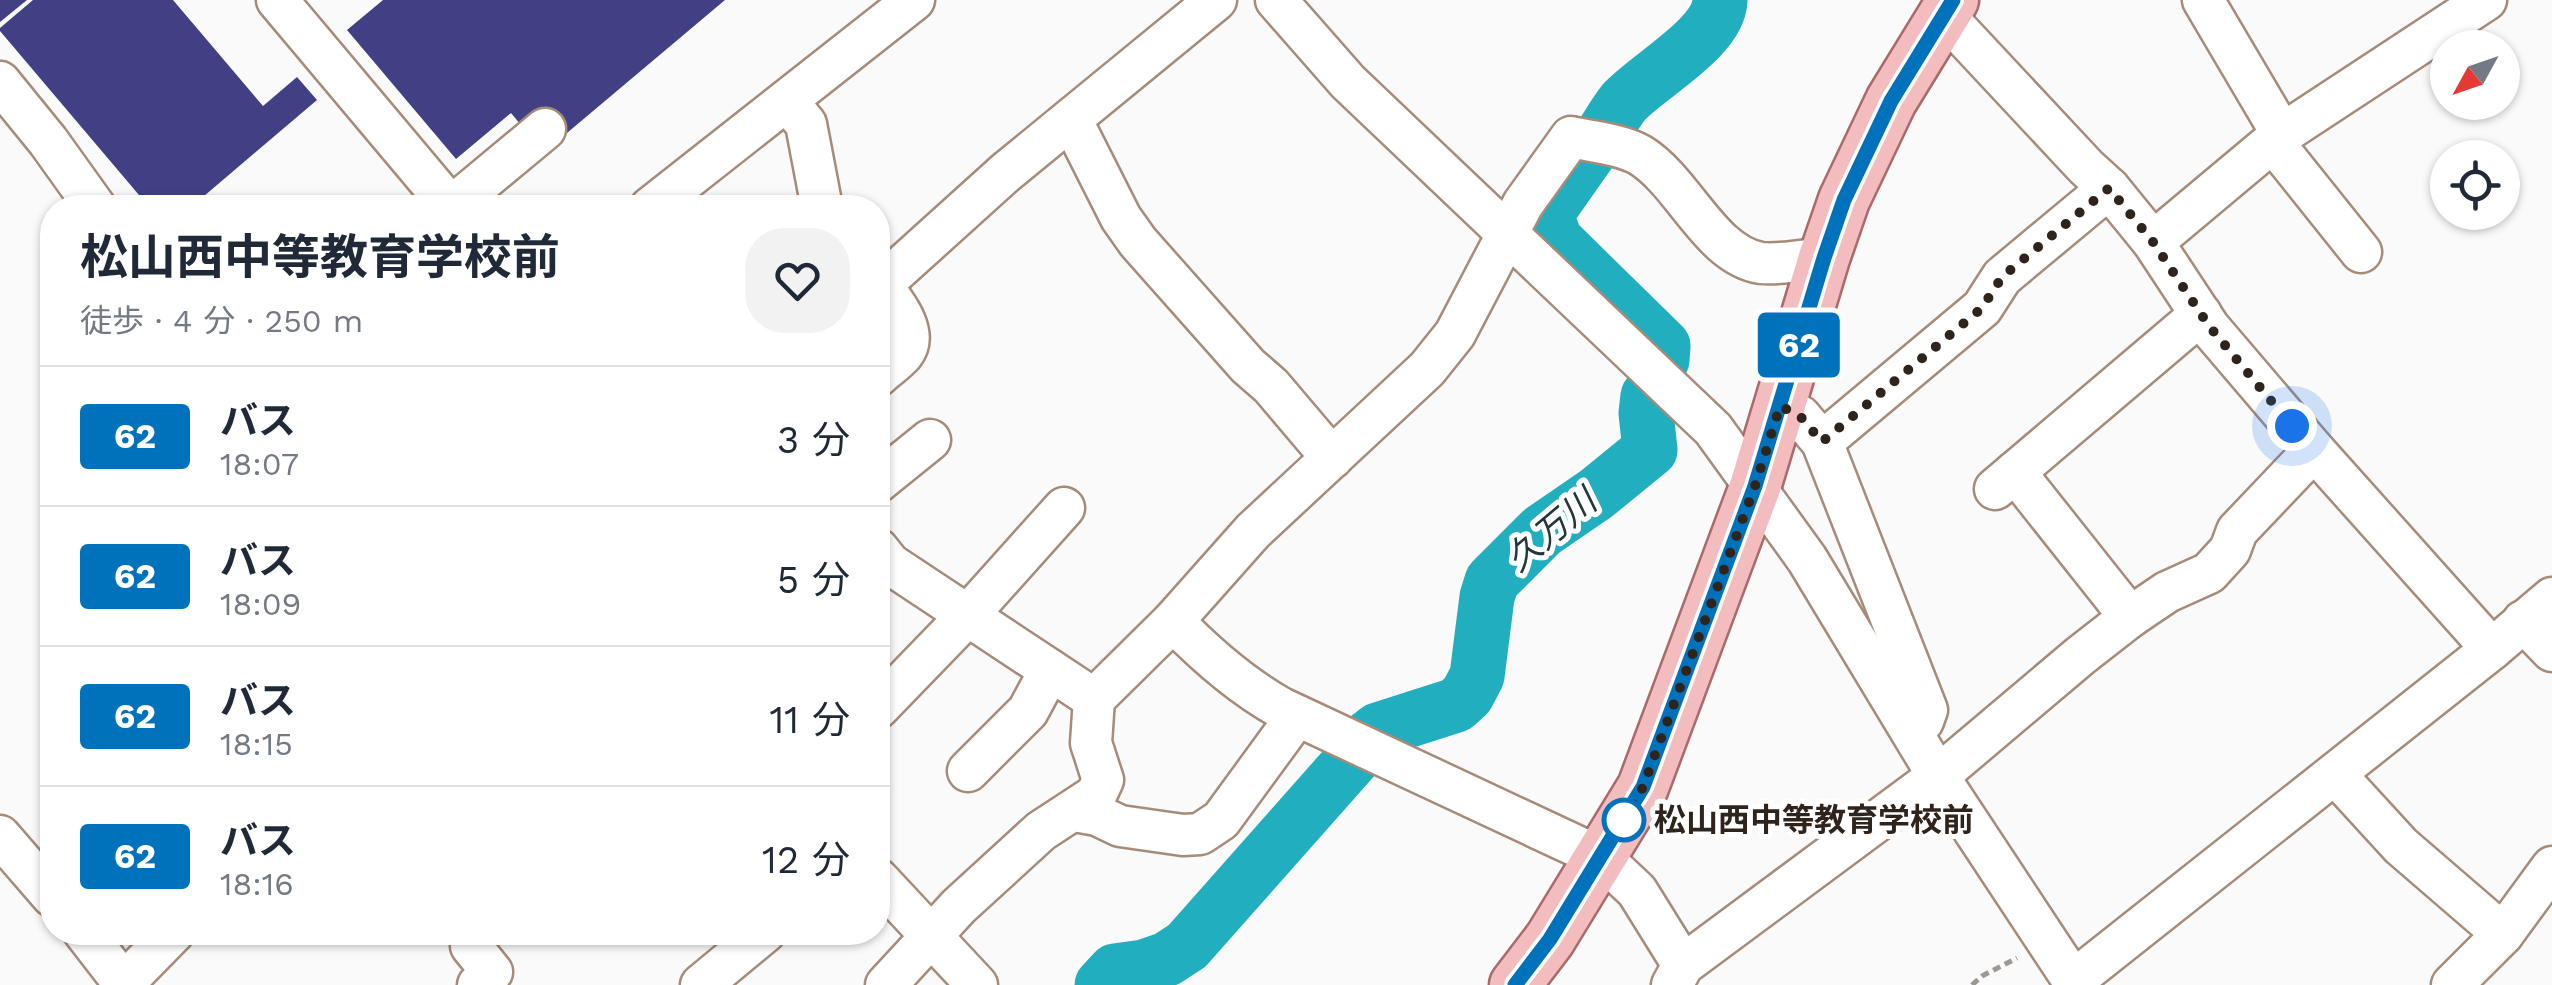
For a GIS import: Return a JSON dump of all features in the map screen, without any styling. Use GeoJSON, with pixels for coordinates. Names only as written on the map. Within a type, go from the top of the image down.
{"type":"FeatureCollection","features":[{"type":"Feature","properties":{"kind":"main road"},"geometry":{"type":"LineString","coordinates":[[1515,985],[1550,939],[1643,787],[1755,486],[1844,200],[1891,101],[1948,7]]}},
{"type":"Feature","properties":{"kind":"street"},"geometry":{"type":"LineString","coordinates":[[277,0],[440,195]]}},
{"type":"Feature","properties":{"kind":"street"},"geometry":{"type":"LineString","coordinates":[[666,195],[914,0]]}},
{"type":"Feature","properties":{"kind":"street"},"geometry":{"type":"LineString","coordinates":[[890,273],[1005,173],[1216,0]]}},
{"type":"Feature","properties":{"kind":"street"},"geometry":{"type":"LineString","coordinates":[[1276,0],[1348,82],[1712,428],[1807,559],[1938,776],[2075,983],[2538,610],[2552,651]]}},
{"type":"Feature","properties":{"kind":"street"},"geometry":{"type":"LineString","coordinates":[[2204,0],[2277,138],[2361,252]]}},
{"type":"Feature","properties":{"kind":"street"},"geometry":{"type":"LineString","coordinates":[[2153,242],[2277,138],[2486,0]]}},
{"type":"Feature","properties":{"kind":"street"},"geometry":{"type":"LineString","coordinates":[[1948,7],[2086,167],[2109,188],[2153,242],[2200,314],[2314,450],[2492,650]]}},
{"type":"Feature","properties":{"kind":"street"},"geometry":{"type":"LineString","coordinates":[[0,82],[87,195]]}},
{"type":"Feature","properties":{"kind":"street"},"geometry":{"type":"LineString","coordinates":[[787,100],[806,124],[820,195]]}},
{"type":"Feature","properties":{"kind":"street"},"geometry":{"type":"LineString","coordinates":[[1071,119],[1121,218],[1138,242],[1332,458]]}},
{"type":"Feature","properties":{"kind":"street"},"geometry":{"type":"LineString","coordinates":[[465,195],[546,130]]}},
{"type":"Feature","properties":{"kind":"street"},"geometry":{"type":"LineString","coordinates":[[886,985],[930,936],[1018,851],[1096,795],[1103,780],[1091,743],[1094,699],[1173,621],[1253,531],[1427,368],[1456,334],[1523,204],[1572,137],[1637,154],[1669,178],[1705,225],[1732,251],[1762,263],[1824,258]]}},
{"type":"Feature","properties":{"kind":"street"},"geometry":{"type":"LineString","coordinates":[[1822,442],[1982,308],[2002,277],[2109,188]]}},
{"type":"Feature","properties":{"kind":"street"},"geometry":{"type":"LineString","coordinates":[[890,299],[906,323],[909,338],[905,352],[890,365]]}},
{"type":"Feature","properties":{"kind":"street"},"geometry":{"type":"LineString","coordinates":[[2130,617],[2005,480],[2200,314]]}},
{"type":"Feature","properties":{"kind":"street"},"geometry":{"type":"LineString","coordinates":[[1780,406],[1800,416],[1822,442],[1927,710],[1923,722],[1912,732]]}},
{"type":"Feature","properties":{"kind":"street"},"geometry":{"type":"LineString","coordinates":[[890,472],[930,440]]}},
{"type":"Feature","properties":{"kind":"street"},"geometry":{"type":"LineString","coordinates":[[1173,621],[1248,690],[1602,858],[1637,891],[1678,975],[1938,776],[2130,617],[2167,592],[2208,573],[2230,550],[2237,531],[2314,450]]}},
{"type":"Feature","properties":{"kind":"street"},"geometry":{"type":"LineString","coordinates":[[890,696],[1064,508]]}},
{"type":"Feature","properties":{"kind":"street"},"geometry":{"type":"LineString","coordinates":[[890,564],[1094,699]]}},
{"type":"Feature","properties":{"kind":"street"},"geometry":{"type":"LineString","coordinates":[[968,771],[1028,712],[1050,670]]}},
{"type":"Feature","properties":{"kind":"street"},"geometry":{"type":"LineString","coordinates":[[1075,811],[1097,815],[1120,826],[1200,834],[1220,820],[1298,716]]}},
{"type":"Feature","properties":{"kind":"street"},"geometry":{"type":"LineString","coordinates":[[2335,774],[2401,846],[2503,934]]}},
{"type":"Feature","properties":{"kind":"street"},"geometry":{"type":"LineString","coordinates":[[0,836],[40,882]]}},
{"type":"Feature","properties":{"kind":"street"},"geometry":{"type":"LineString","coordinates":[[2461,982],[2503,934],[2552,866]]}},
{"type":"Feature","properties":{"kind":"street"},"geometry":{"type":"LineString","coordinates":[[890,892],[976,985]]}},
{"type":"Feature","properties":{"kind":"street"},"geometry":{"type":"LineString","coordinates":[[92,945],[113,980],[157,945]]}},
{"type":"Feature","properties":{"kind":"street"},"geometry":{"type":"LineString","coordinates":[[701,985],[749,945]]}},
{"type":"Feature","properties":{"kind":"path"},"geometry":{"type":"LineString","coordinates":[[1972,985],[2048,942]]}},
{"type":"Feature","properties":{"kind":"building"},"geometry":{"type":"Polygon","coordinates":[[[0,0],[27,0],[0,22],[0,0]]]}},
{"type":"Feature","properties":{"kind":"building"},"geometry":{"type":"Polygon","coordinates":[[[33,0],[173,0],[263,106],[297,77],[317,100],[205,195],[139,195],[0,28],[33,0]]]}},
{"type":"Feature","properties":{"kind":"building"},"geometry":{"type":"Polygon","coordinates":[[[383,0],[725,0],[561,138],[538,111],[521,125],[511,113],[456,159],[347,30],[383,0]]]}},
{"type":"Feature","properties":{"kind":"waterway","name":"久万川"},"geometry":{"type":"LineString","coordinates":[[1602,135],[1635,91],[1696,42],[1717,14],[1720,0]]}},
{"type":"Feature","properties":{"kind":"waterway","name":"久万川"},"geometry":{"type":"LineString","coordinates":[[1591,150],[1546,214],[1555,240],[1663,346],[1662,360]]}},
{"type":"Feature","properties":{"kind":"waterway","name":"久万川"},"geometry":{"type":"LineString","coordinates":[[1369,737],[1378,730],[1456,705],[1467,695],[1477,676],[1492,581],[1542,531],[1650,450],[1648,396]]}},
{"type":"Feature","properties":{"kind":"waterway","name":"久万川"},"geometry":{"type":"LineString","coordinates":[[1102,985],[1115,971],[1144,967],[1187,946],[1357,754]]}},
{"type":"Feature","properties":{"kind":"bus line","name":"62"},"geometry":{"type":"LineString","coordinates":[[1515,985],[1550,939],[1643,787],[1755,486],[1844,200],[1891,101],[1953,0]]}},
{"type":"Feature","properties":{"kind":"place","name":"松山西中等教育学校前"},"geometry":{"type":"Point","coordinates":[1624,820]}},
{"type":"Feature","properties":{"kind":"route"},"geometry":{"type":"LineString","coordinates":[[1624,820],[1643,787],[1755,486],[1780,406],[1800,416],[1822,442],[1982,308],[2002,277],[2109,188],[2153,242],[2209,326],[2292,426]]}}]}
